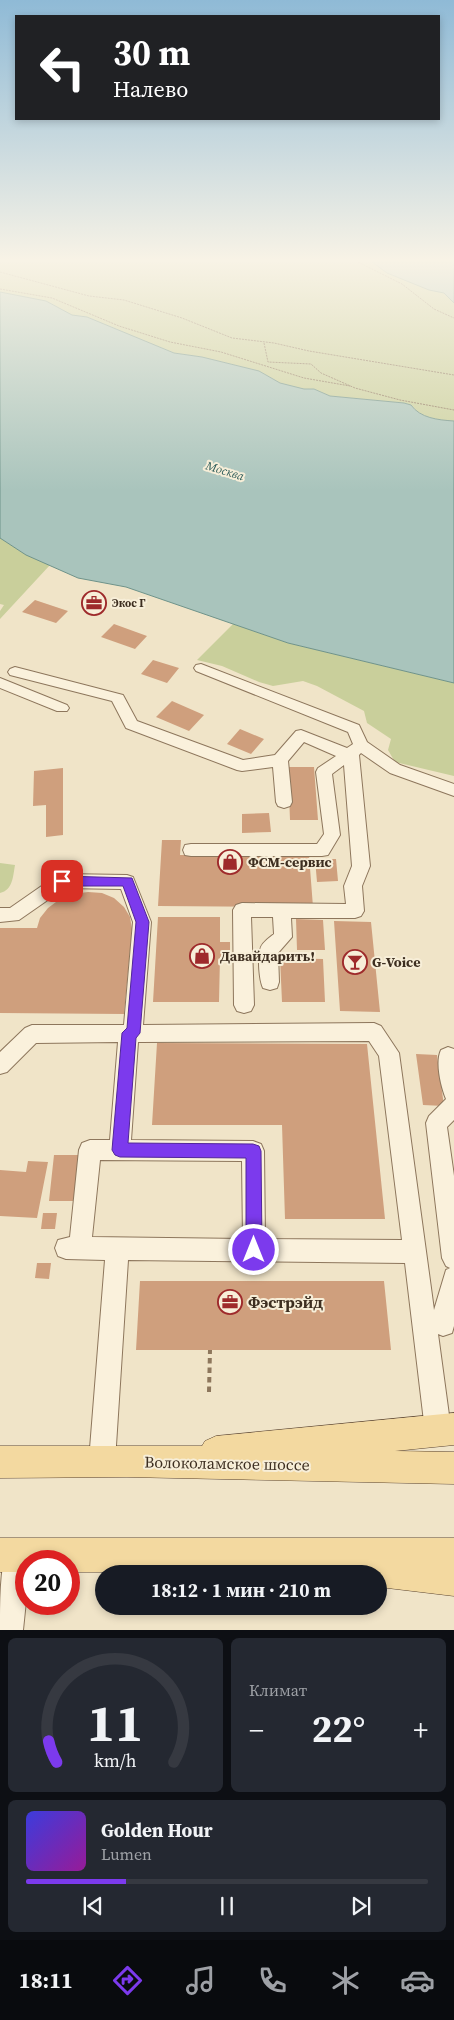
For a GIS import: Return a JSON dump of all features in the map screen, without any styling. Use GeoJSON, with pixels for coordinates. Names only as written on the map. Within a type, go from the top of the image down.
{"type":"FeatureCollection","features":[{"type":"Feature","properties":{"kind":"main road"},"geometry":{"type":"LineString","coordinates":[[114,1461],[446,1429]]}},
{"type":"Feature","properties":{"kind":"main road","name":"Волоколамское шоссе"},"geometry":{"type":"LineString","coordinates":[[0,1462],[114,1461],[454,1468]]}},
{"type":"Feature","properties":{"kind":"main road"},"geometry":{"type":"LineString","coordinates":[[8,1555],[454,1555]]}},
{"type":"Feature","properties":{"kind":"main road"},"geometry":{"type":"LineString","coordinates":[[269,1556],[454,1579]]}},
{"type":"Feature","properties":{"kind":"street"},"geometry":{"type":"LineString","coordinates":[[201,668],[354,729],[353,751],[361,866],[353,886],[355,911],[242,910],[244,1005]]}},
{"type":"Feature","properties":{"kind":"street"},"geometry":{"type":"LineString","coordinates":[[15,672],[118,698],[132,724],[242,766],[280,760],[301,735],[353,751],[395,770],[454,790]]}},
{"type":"Feature","properties":{"kind":"street"},"geometry":{"type":"LineString","coordinates":[[0,683],[62,708]]}},
{"type":"Feature","properties":{"kind":"street"},"geometry":{"type":"LineString","coordinates":[[191,850],[322,850],[332,835],[324,772],[353,751]]}},
{"type":"Feature","properties":{"kind":"street"},"geometry":{"type":"LineString","coordinates":[[280,760],[284,802]]}},
{"type":"Feature","properties":{"kind":"street"},"geometry":{"type":"LineString","coordinates":[[0,915],[13,915],[62,881],[127,882],[142,922],[120,1150],[90,1150],[73,1248],[415,1252]]}},
{"type":"Feature","properties":{"kind":"street"},"geometry":{"type":"LineString","coordinates":[[270,982],[269,950],[283,937],[282,910]]}},
{"type":"Feature","properties":{"kind":"street"},"geometry":{"type":"LineString","coordinates":[[0,1065],[32,1034],[374,1032],[389,1053],[415,1252],[441,1328],[446,1429]]}},
{"type":"Feature","properties":{"kind":"street"},"geometry":{"type":"LineString","coordinates":[[454,1106],[436,1123],[450,1189],[454,1258]]}},
{"type":"Feature","properties":{"kind":"street"},"geometry":{"type":"LineString","coordinates":[[114,1461],[117,1248]]}},
{"type":"Feature","properties":{"kind":"street"},"geometry":{"type":"LineString","coordinates":[[441,1328],[454,1278]]}},
{"type":"Feature","properties":{"kind":"street"},"geometry":{"type":"LineString","coordinates":[[8,1555],[9,1630]]}},
{"type":"Feature","properties":{"kind":"lane"},"geometry":{"type":"LineString","coordinates":[[448,1056],[454,1094]]}},
{"type":"Feature","properties":{"kind":"lane"},"geometry":{"type":"LineString","coordinates":[[120,1150],[253,1151],[254,1250]]}},
{"type":"Feature","properties":{"kind":"path"},"geometry":{"type":"LineString","coordinates":[[158,338],[179,345],[229,354],[292,374],[350,386]]}},
{"type":"Feature","properties":{"kind":"path"},"geometry":{"type":"LineString","coordinates":[[232,338],[274,343],[309,352],[454,375]]}},
{"type":"Feature","properties":{"kind":"path"},"geometry":{"type":"LineString","coordinates":[[264,343],[268,362],[311,364],[316,371],[350,386],[380,395],[454,410]]}},
{"type":"Feature","properties":{"kind":"path"},"geometry":{"type":"LineString","coordinates":[[209,1392],[210,1350]]}},
{"type":"Feature","properties":{"kind":"green space"},"geometry":{"type":"Polygon","coordinates":[[[138,338],[454,338],[454,421],[424,416],[411,405],[404,403],[330,396],[314,389],[304,389],[280,383],[259,371],[202,357],[174,353],[138,338]]]}},
{"type":"Feature","properties":{"kind":"green space"},"geometry":{"type":"Polygon","coordinates":[[[0,538],[26,555],[50,565],[0,619],[0,611],[4,605],[0,604],[0,538]]]}},
{"type":"Feature","properties":{"kind":"green space"},"geometry":{"type":"Polygon","coordinates":[[[233,624],[288,643],[454,683],[454,776],[395,762],[388,750],[391,739],[367,723],[364,711],[317,686],[303,681],[273,686],[222,666],[197,660],[233,624]]]}},
{"type":"Feature","properties":{"kind":"green space"},"geometry":{"type":"Polygon","coordinates":[[[0,863],[15,865],[10,886],[0,893],[0,863]]]}},
{"type":"Feature","properties":{"kind":"water","name":"Москва"},"geometry":{"type":"Polygon","coordinates":[[[0,338],[138,338],[174,353],[202,357],[259,371],[280,383],[304,389],[314,389],[330,396],[411,405],[424,416],[454,421],[454,683],[288,643],[126,587],[78,578],[26,555],[0,538],[0,338]]]}},
{"type":"Feature","properties":{"kind":"building"},"geometry":{"type":"Polygon","coordinates":[[[35,600],[68,611],[56,623],[22,612],[35,600]]]}},
{"type":"Feature","properties":{"kind":"building"},"geometry":{"type":"Polygon","coordinates":[[[114,624],[147,636],[135,649],[101,637],[114,624]]]}},
{"type":"Feature","properties":{"kind":"building"},"geometry":{"type":"Polygon","coordinates":[[[153,660],[179,668],[167,683],[141,674],[153,660]]]}},
{"type":"Feature","properties":{"kind":"building"},"geometry":{"type":"Polygon","coordinates":[[[172,701],[204,715],[189,731],[156,717],[172,701]]]}},
{"type":"Feature","properties":{"kind":"building"},"geometry":{"type":"Polygon","coordinates":[[[240,729],[264,739],[251,754],[227,744],[240,729]]]}},
{"type":"Feature","properties":{"kind":"building"},"geometry":{"type":"Polygon","coordinates":[[[288,767],[314,767],[318,820],[290,820],[288,767]]]}},
{"type":"Feature","properties":{"kind":"building"},"geometry":{"type":"Polygon","coordinates":[[[63,768],[63,835],[46,837],[46,805],[33,806],[34,771],[63,768]]]}},
{"type":"Feature","properties":{"kind":"building"},"geometry":{"type":"Polygon","coordinates":[[[269,813],[271,832],[242,833],[242,814],[269,813]]]}},
{"type":"Feature","properties":{"kind":"building"},"geometry":{"type":"Polygon","coordinates":[[[162,840],[181,840],[180,855],[309,855],[313,907],[158,906],[162,840]]]}},
{"type":"Feature","properties":{"kind":"building"},"geometry":{"type":"Polygon","coordinates":[[[315,859],[336,859],[338,881],[317,882],[315,859]]]}},
{"type":"Feature","properties":{"kind":"building"},"geometry":{"type":"Polygon","coordinates":[[[102,893],[114,898],[124,907],[130,917],[132,929],[124,1014],[0,1013],[0,928],[37,928],[40,918],[48,908],[60,899],[73,894],[102,893]]]}},
{"type":"Feature","properties":{"kind":"building"},"geometry":{"type":"Polygon","coordinates":[[[158,917],[220,917],[220,942],[230,942],[230,957],[220,957],[219,1002],[153,1002],[158,917]]]}},
{"type":"Feature","properties":{"kind":"building"},"geometry":{"type":"Polygon","coordinates":[[[296,919],[323,920],[325,950],[297,950],[296,919]]]}},
{"type":"Feature","properties":{"kind":"building"},"geometry":{"type":"Polygon","coordinates":[[[334,921],[371,922],[380,1012],[340,1011],[334,921]]]}},
{"type":"Feature","properties":{"kind":"building"},"geometry":{"type":"Polygon","coordinates":[[[280,958],[323,959],[325,1002],[282,1002],[280,958]]]}},
{"type":"Feature","properties":{"kind":"building"},"geometry":{"type":"Polygon","coordinates":[[[157,1043],[367,1044],[385,1219],[285,1219],[282,1125],[152,1125],[157,1043]]]}},
{"type":"Feature","properties":{"kind":"building"},"geometry":{"type":"Polygon","coordinates":[[[416,1054],[437,1055],[444,1106],[423,1105],[416,1054]]]}},
{"type":"Feature","properties":{"kind":"building"},"geometry":{"type":"Polygon","coordinates":[[[54,1155],[80,1155],[75,1201],[49,1201],[54,1155]]]}},
{"type":"Feature","properties":{"kind":"building"},"geometry":{"type":"Polygon","coordinates":[[[28,1161],[48,1162],[37,1218],[0,1216],[0,1170],[26,1172],[28,1161]]]}},
{"type":"Feature","properties":{"kind":"building"},"geometry":{"type":"Polygon","coordinates":[[[43,1213],[57,1213],[55,1229],[41,1229],[43,1213]]]}},
{"type":"Feature","properties":{"kind":"building"},"geometry":{"type":"Polygon","coordinates":[[[37,1263],[51,1263],[49,1279],[35,1278],[37,1263]]]}},
{"type":"Feature","properties":{"kind":"building"},"geometry":{"type":"Polygon","coordinates":[[[140,1281],[384,1281],[391,1350],[136,1350],[140,1281]]]}},
{"type":"Feature","properties":{"kind":"place","name":"Экос Г"},"geometry":{"type":"Point","coordinates":[94,603]}},
{"type":"Feature","properties":{"kind":"place","name":"ФСМ-сервис"},"geometry":{"type":"Point","coordinates":[230,862]}},
{"type":"Feature","properties":{"kind":"place","name":"Давайдарить!"},"geometry":{"type":"Point","coordinates":[202,956]}},
{"type":"Feature","properties":{"kind":"place","name":"G-Voice"},"geometry":{"type":"Point","coordinates":[355,962]}},
{"type":"Feature","properties":{"kind":"place","name":"Фэстрэйд"},"geometry":{"type":"Point","coordinates":[230,1302]}},
{"type":"Feature","properties":{"kind":"route"},"geometry":{"type":"LineString","coordinates":[[62,881],[127,882],[142,922],[133,1033],[129,1033],[120,1150],[253,1151],[254,1250]]}}]}
